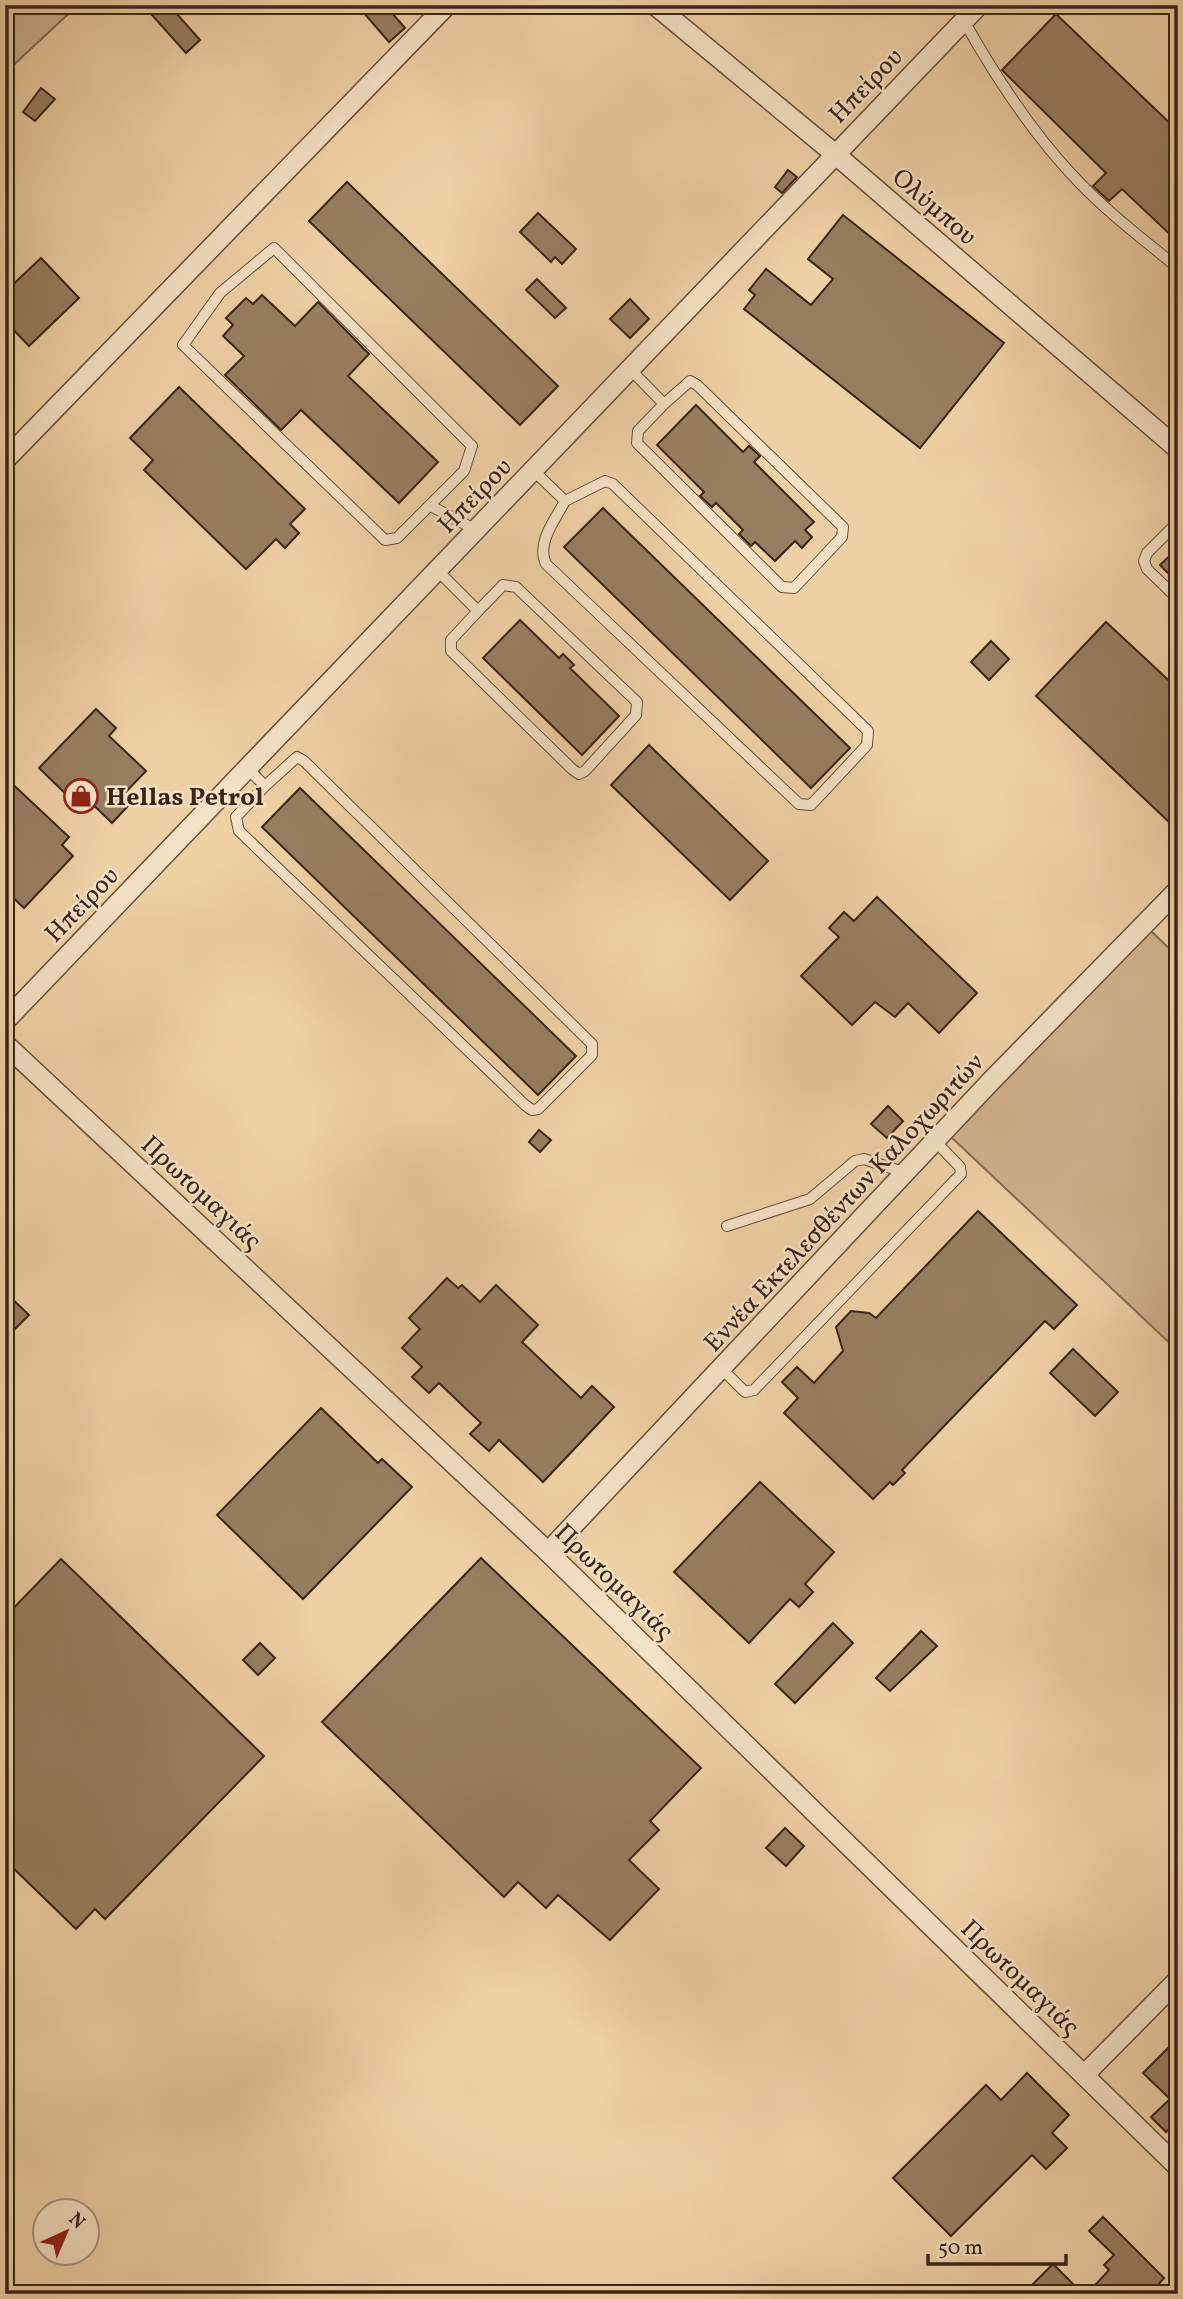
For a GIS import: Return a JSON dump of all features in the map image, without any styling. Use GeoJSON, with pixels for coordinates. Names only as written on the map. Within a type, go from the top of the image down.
{"type":"FeatureCollection","features":[{"type":"Feature","properties":{"kind":"street"},"geometry":{"type":"LineString","coordinates":[[5,460],[447,5]]}},
{"type":"Feature","properties":{"kind":"street","name":"Ολύμπου"},"geometry":{"type":"LineString","coordinates":[[655,5],[835,154],[1178,449]]}},
{"type":"Feature","properties":{"kind":"street","name":"Ηπείρου"},"geometry":{"type":"LineString","coordinates":[[5,1021],[979,5]]}},
{"type":"Feature","properties":{"kind":"street","name":"Εννέα Εκτελεσθέντων Καλοχωριτών"},"geometry":{"type":"LineString","coordinates":[[548,1552],[1178,890]]}},
{"type":"Feature","properties":{"kind":"street","name":"Πρωτομαγιάς"},"geometry":{"type":"LineString","coordinates":[[5,1044],[548,1552],[1178,2167]]}},
{"type":"Feature","properties":{"kind":"street"},"geometry":{"type":"LineString","coordinates":[[1084,2076],[1178,1980]]}},
{"type":"Feature","properties":{"kind":"lane"},"geometry":{"type":"LineString","coordinates":[[964,20],[995,75],[1074,177],[1104,207],[1178,268]]}},
{"type":"Feature","properties":{"kind":"lane"},"geometry":{"type":"LineString","coordinates":[[274,248],[472,446],[464,471],[431,506],[404,533],[385,540],[183,345],[220,293],[274,248]]}},
{"type":"Feature","properties":{"kind":"lane"},"geometry":{"type":"LineString","coordinates":[[630,369],[664,404]]}},
{"type":"Feature","properties":{"kind":"lane"},"geometry":{"type":"LineString","coordinates":[[690,381],[697,385],[843,527],[842,537],[794,588],[782,587],[637,443],[638,431],[664,404],[684,384],[690,381]]}},
{"type":"Feature","properties":{"kind":"lane"},"geometry":{"type":"LineString","coordinates":[[534,471],[565,501]]}},
{"type":"Feature","properties":{"kind":"lane"},"geometry":{"type":"LineString","coordinates":[[605,481],[613,484],[868,731],[867,744],[811,805],[799,804],[545,564],[541,554],[542,546],[565,501],[605,481]]}},
{"type":"Feature","properties":{"kind":"lane"},"geometry":{"type":"LineString","coordinates":[[431,506],[476,530]]}},
{"type":"Feature","properties":{"kind":"lane"},"geometry":{"type":"LineString","coordinates":[[1178,522],[1147,553],[1144,561],[1147,569],[1178,599]]}},
{"type":"Feature","properties":{"kind":"lane"},"geometry":{"type":"LineString","coordinates":[[438,570],[478,611]]}},
{"type":"Feature","properties":{"kind":"lane"},"geometry":{"type":"LineString","coordinates":[[503,585],[516,587],[637,702],[636,715],[585,771],[579,774],[572,769],[451,651],[452,640],[478,611],[503,585]]}},
{"type":"Feature","properties":{"kind":"lane"},"geometry":{"type":"LineString","coordinates":[[297,757],[304,761],[592,1044],[592,1055],[538,1109],[531,1110],[239,831],[236,817],[265,786],[291,759],[297,757]]}},
{"type":"Feature","properties":{"kind":"lane"},"geometry":{"type":"LineString","coordinates":[[247,768],[265,786]]}},
{"type":"Feature","properties":{"kind":"lane"},"geometry":{"type":"LineString","coordinates":[[722,1369],[745,1392],[754,1390],[961,1174],[960,1167],[936,1142]]}},
{"type":"Feature","properties":{"kind":"lane"},"geometry":{"type":"LineString","coordinates":[[727,1226],[810,1199],[855,1161],[864,1159],[907,1173]]}},
{"type":"Feature","properties":{"kind":"shaded area"},"geometry":{"type":"Polygon","coordinates":[[[5,5],[78,5],[5,73],[5,5]]]}},
{"type":"Feature","properties":{"kind":"shaded area"},"geometry":{"type":"Polygon","coordinates":[[[1150,930],[1178,957],[1178,1351],[950,1136],[1150,930]]]}},
{"type":"Feature","properties":{"kind":"building"},"geometry":{"type":"Polygon","coordinates":[[[143,5],[169,5],[200,40],[186,53],[143,5]]]}},
{"type":"Feature","properties":{"kind":"building"},"geometry":{"type":"Polygon","coordinates":[[[357,5],[385,5],[405,28],[389,42],[357,5]]]}},
{"type":"Feature","properties":{"kind":"building"},"geometry":{"type":"Polygon","coordinates":[[[1056,14],[1178,131],[1178,242],[1122,189],[1109,201],[1093,186],[1106,173],[1002,70],[1056,14]]]}},
{"type":"Feature","properties":{"kind":"building"},"geometry":{"type":"Polygon","coordinates":[[[41,88],[55,99],[35,121],[23,112],[41,88]]]}},
{"type":"Feature","properties":{"kind":"building"},"geometry":{"type":"Polygon","coordinates":[[[788,170],[797,177],[782,193],[775,187],[788,170]]]}},
{"type":"Feature","properties":{"kind":"building"},"geometry":{"type":"Polygon","coordinates":[[[347,182],[558,386],[520,425],[309,221],[347,182]]]}},
{"type":"Feature","properties":{"kind":"building"},"geometry":{"type":"Polygon","coordinates":[[[538,213],[576,249],[562,264],[555,257],[551,262],[520,232],[538,213]]]}},
{"type":"Feature","properties":{"kind":"building"},"geometry":{"type":"Polygon","coordinates":[[[843,215],[1004,343],[920,448],[744,309],[755,295],[749,290],[766,269],[811,305],[833,279],[808,259],[843,215]]]}},
{"type":"Feature","properties":{"kind":"building"},"geometry":{"type":"Polygon","coordinates":[[[41,258],[79,298],[29,346],[5,321],[5,292],[41,258]]]}},
{"type":"Feature","properties":{"kind":"building"},"geometry":{"type":"Polygon","coordinates":[[[537,279],[566,308],[555,318],[526,290],[537,279]]]}},
{"type":"Feature","properties":{"kind":"building"},"geometry":{"type":"Polygon","coordinates":[[[262,295],[295,326],[318,302],[369,354],[348,376],[438,462],[399,503],[301,410],[281,430],[225,375],[244,356],[223,336],[233,325],[226,318],[246,298],[253,304],[262,295]]]}},
{"type":"Feature","properties":{"kind":"building"},"geometry":{"type":"Polygon","coordinates":[[[630,299],[649,319],[630,338],[610,319],[630,299]]]}},
{"type":"Feature","properties":{"kind":"building"},"geometry":{"type":"Polygon","coordinates":[[[179,387],[305,509],[290,524],[299,533],[285,548],[276,539],[246,569],[144,470],[153,460],[130,438],[179,387]]]}},
{"type":"Feature","properties":{"kind":"building"},"geometry":{"type":"Polygon","coordinates":[[[696,405],[743,452],[749,446],[760,456],[754,462],[814,522],[805,530],[812,537],[802,548],[795,541],[775,561],[755,542],[751,546],[739,534],[743,530],[716,503],[712,507],[700,496],[704,492],[657,445],[696,405]]]}},
{"type":"Feature","properties":{"kind":"building"},"geometry":{"type":"Polygon","coordinates":[[[603,508],[850,748],[811,788],[564,547],[603,508]]]}},
{"type":"Feature","properties":{"kind":"building"},"geometry":{"type":"Polygon","coordinates":[[[1178,548],[1178,583],[1160,565],[1178,548]]]}},
{"type":"Feature","properties":{"kind":"building"},"geometry":{"type":"Polygon","coordinates":[[[520,620],[559,658],[563,654],[574,665],[570,668],[619,716],[582,755],[483,658],[520,620]]]}},
{"type":"Feature","properties":{"kind":"building"},"geometry":{"type":"Polygon","coordinates":[[[1106,622],[1178,689],[1178,812],[1169,822],[1036,696],[1106,622]]]}},
{"type":"Feature","properties":{"kind":"building"},"geometry":{"type":"Polygon","coordinates":[[[991,641],[1009,659],[989,680],[971,662],[991,641]]]}},
{"type":"Feature","properties":{"kind":"building"},"geometry":{"type":"Polygon","coordinates":[[[96,709],[116,728],[109,736],[146,771],[120,798],[128,806],[112,823],[78,790],[70,798],[39,768],[96,709]]]}},
{"type":"Feature","properties":{"kind":"building"},"geometry":{"type":"Polygon","coordinates":[[[649,745],[768,861],[730,900],[611,785],[649,745]]]}},
{"type":"Feature","properties":{"kind":"building"},"geometry":{"type":"Polygon","coordinates":[[[5,777],[69,837],[62,845],[73,856],[24,908],[5,890],[5,777]]]}},
{"type":"Feature","properties":{"kind":"building"},"geometry":{"type":"Polygon","coordinates":[[[300,788],[576,1056],[538,1095],[262,827],[300,788]]]}},
{"type":"Feature","properties":{"kind":"building"},"geometry":{"type":"Polygon","coordinates":[[[877,897],[977,993],[939,1033],[908,1003],[895,1017],[875,1002],[852,1025],[801,976],[839,937],[829,928],[844,912],[854,921],[877,897]]]}},
{"type":"Feature","properties":{"kind":"building"},"geometry":{"type":"Polygon","coordinates":[[[888,1106],[903,1121],[887,1138],[871,1124],[888,1106]]]}},
{"type":"Feature","properties":{"kind":"building"},"geometry":{"type":"Polygon","coordinates":[[[539,1130],[551,1140],[540,1152],[529,1142],[539,1130]]]}},
{"type":"Feature","properties":{"kind":"building"},"geometry":{"type":"Polygon","coordinates":[[[978,1211],[1077,1305],[1054,1329],[1045,1321],[902,1470],[905,1473],[893,1485],[890,1482],[873,1499],[784,1413],[798,1398],[782,1382],[797,1367],[814,1383],[843,1351],[836,1327],[851,1311],[869,1313],[876,1318],[978,1211]]]}},
{"type":"Feature","properties":{"kind":"building"},"geometry":{"type":"Polygon","coordinates":[[[447,1278],[458,1288],[462,1285],[480,1302],[496,1285],[538,1325],[522,1342],[581,1398],[592,1386],[614,1407],[543,1482],[499,1440],[489,1451],[470,1434],[481,1423],[439,1383],[429,1393],[412,1377],[422,1367],[402,1348],[420,1329],[409,1318],[447,1278]]]}},
{"type":"Feature","properties":{"kind":"building"},"geometry":{"type":"Polygon","coordinates":[[[5,1292],[29,1315],[5,1339],[5,1292]]]}},
{"type":"Feature","properties":{"kind":"building"},"geometry":{"type":"Polygon","coordinates":[[[1073,1349],[1118,1392],[1095,1416],[1050,1373],[1073,1349]]]}},
{"type":"Feature","properties":{"kind":"building"},"geometry":{"type":"Polygon","coordinates":[[[321,1408],[378,1463],[382,1459],[412,1487],[303,1599],[217,1515],[321,1408]]]}},
{"type":"Feature","properties":{"kind":"building"},"geometry":{"type":"Polygon","coordinates":[[[760,1482],[834,1552],[805,1584],[813,1592],[799,1607],[790,1599],[749,1643],[674,1572],[760,1482]]]}},
{"type":"Feature","properties":{"kind":"building"},"geometry":{"type":"Polygon","coordinates":[[[481,1558],[701,1768],[650,1821],[659,1830],[629,1860],[659,1889],[610,1940],[558,1895],[546,1908],[518,1882],[504,1897],[322,1722],[481,1558]]]}},
{"type":"Feature","properties":{"kind":"building"},"geometry":{"type":"Polygon","coordinates":[[[61,1559],[264,1756],[105,1919],[95,1909],[76,1929],[5,1860],[5,1617],[61,1559]]]}},
{"type":"Feature","properties":{"kind":"building"},"geometry":{"type":"Polygon","coordinates":[[[833,1623],[853,1643],[795,1703],[775,1684],[833,1623]]]}},
{"type":"Feature","properties":{"kind":"building"},"geometry":{"type":"Polygon","coordinates":[[[921,1631],[937,1646],[890,1691],[876,1678],[921,1631]]]}},
{"type":"Feature","properties":{"kind":"building"},"geometry":{"type":"Polygon","coordinates":[[[260,1643],[275,1658],[258,1675],[243,1660],[260,1643]]]}},
{"type":"Feature","properties":{"kind":"building"},"geometry":{"type":"Polygon","coordinates":[[[785,1828],[804,1846],[786,1866],[766,1848],[785,1828]]]}},
{"type":"Feature","properties":{"kind":"building"},"geometry":{"type":"Polygon","coordinates":[[[1178,2038],[1178,2120],[1166,2132],[1151,2117],[1170,2099],[1143,2073],[1178,2038]]]}},
{"type":"Feature","properties":{"kind":"building"},"geometry":{"type":"Polygon","coordinates":[[[1027,2073],[1069,2115],[1052,2133],[1067,2148],[1046,2169],[1032,2155],[951,2236],[893,2178],[986,2085],[1001,2100],[1027,2073]]]}},
{"type":"Feature","properties":{"kind":"building"},"geometry":{"type":"Polygon","coordinates":[[[1103,2217],[1164,2278],[1150,2294],[1087,2294],[1109,2270],[1104,2265],[1114,2255],[1089,2231],[1103,2217]]]}},
{"type":"Feature","properties":{"kind":"building"},"geometry":{"type":"Polygon","coordinates":[[[1053,2264],[1083,2294],[1023,2294],[1053,2264]]]}},
{"type":"Feature","properties":{"kind":"place","name":"Hellas Petrol"},"geometry":{"type":"Point","coordinates":[81,796]}}]}
